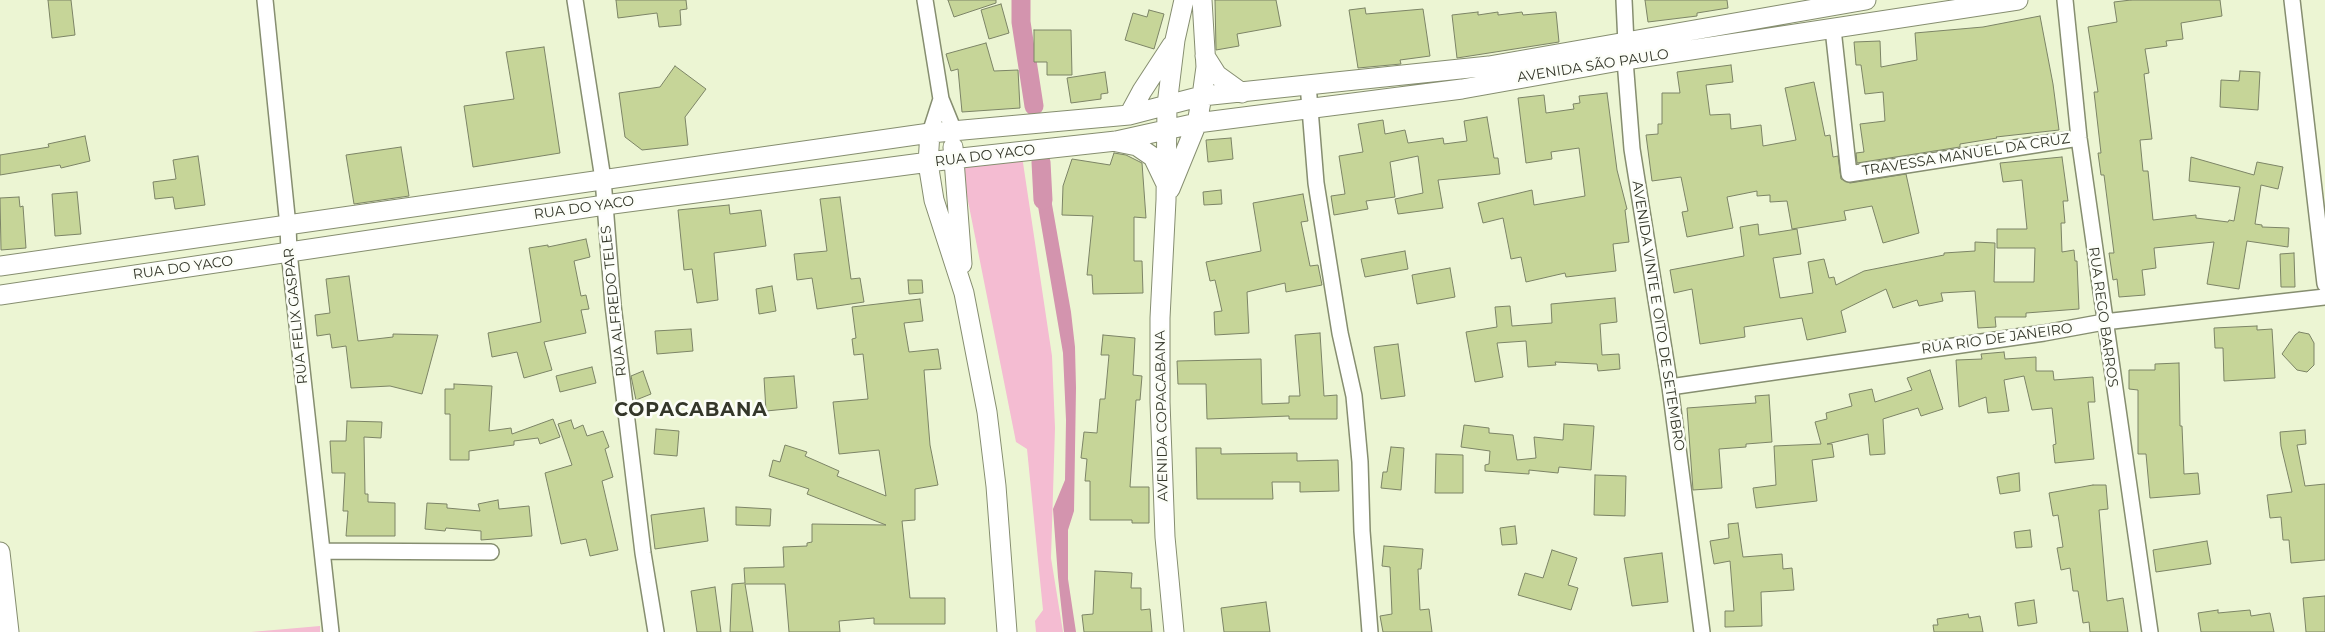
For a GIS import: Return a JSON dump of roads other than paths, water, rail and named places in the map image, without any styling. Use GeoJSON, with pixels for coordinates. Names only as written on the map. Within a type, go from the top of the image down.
{"type":"FeatureCollection","features":[{"type":"Feature","properties":{"kind":"street","name":"RUA FELIX GASPAR"},"geometry":{"type":"LineString","coordinates":[[265,0],[289,252],[331,632]]}},
{"type":"Feature","properties":{"kind":"street","name":"RUA ALFREDO TELES"},"geometry":{"type":"LineString","coordinates":[[575,0],[602,179],[621,379],[643,553],[656,632]]}},
{"type":"Feature","properties":{"kind":"street"},"geometry":{"type":"LineString","coordinates":[[926,0],[941,99],[954,131],[952,159],[959,206],[964,293]]}},
{"type":"Feature","properties":{"kind":"street","name":"AVENIDA COPACABANA"},"geometry":{"type":"LineString","coordinates":[[1174,632],[1165,537],[1160,402],[1160,318],[1166,194],[1167,105],[1175,40],[1184,0]]}},
{"type":"Feature","properties":{"kind":"street","name":"AVENIDA COPACABANA"},"geometry":{"type":"LineString","coordinates":[[1166,194],[1197,123],[1202,96],[1205,56],[1202,0]]}},
{"type":"Feature","properties":{"kind":"street","name":"AVENIDA VINTE E OITO DE SETEMBRO"},"geometry":{"type":"LineString","coordinates":[[1624,0],[1632,150],[1670,387],[1702,632]]}},
{"type":"Feature","properties":{"kind":"street","name":"AVENIDA SÃO PAULO"},"geometry":{"type":"LineString","coordinates":[[1168,128],[1310,107],[1462,89],[1866,0]]}},
{"type":"Feature","properties":{"kind":"street","name":"AVENIDA SÃO PAULO"},"geometry":{"type":"LineString","coordinates":[[1167,105],[1202,96],[1842,28],[2018,0]]}},
{"type":"Feature","properties":{"kind":"street","name":"RUA REGO BARROS"},"geometry":{"type":"LineString","coordinates":[[2065,0],[2079,138],[2150,632]]}},
{"type":"Feature","properties":{"kind":"street"},"geometry":{"type":"LineString","coordinates":[[2292,0],[2325,284]]}},
{"type":"Feature","properties":{"kind":"street"},"geometry":{"type":"LineString","coordinates":[[1842,28],[1847,3]]}},
{"type":"Feature","properties":{"kind":"street","name":"TRAVESSA MANUEL DA CRUZ"},"geometry":{"type":"LineString","coordinates":[[1842,28],[1849,174],[2079,138]]}},
{"type":"Feature","properties":{"kind":"street"},"geometry":{"type":"LineString","coordinates":[[1129,115],[1175,40]]}},
{"type":"Feature","properties":{"kind":"street"},"geometry":{"type":"LineString","coordinates":[[1205,56],[1217,75],[1242,93]]}},
{"type":"Feature","properties":{"kind":"street"},"geometry":{"type":"LineString","coordinates":[[1458,70],[1462,89]]}},
{"type":"Feature","properties":{"kind":"street"},"geometry":{"type":"LineString","coordinates":[[1308,84],[1316,183],[1339,324],[1354,396],[1360,462],[1362,531],[1370,632]]}},
{"type":"Feature","properties":{"kind":"street"},"geometry":{"type":"LineString","coordinates":[[941,99],[930,133],[928,163],[934,200],[964,293],[987,412],[996,486],[1007,632]]}},
{"type":"Feature","properties":{"kind":"street","name":"RUA DO YACO"},"geometry":{"type":"LineString","coordinates":[[0,266],[930,133],[1129,115],[1167,105]]}},
{"type":"Feature","properties":{"kind":"street","name":"RUA DO YACO"},"geometry":{"type":"LineString","coordinates":[[0,295],[604,205],[952,159],[1116,141],[1168,128]]}},
{"type":"Feature","properties":{"kind":"street"},"geometry":{"type":"LineString","coordinates":[[1116,141],[1137,146],[1153,157],[1166,194]]}},
{"type":"Feature","properties":{"kind":"street","name":"RUA RIO DE JANEIRO"},"geometry":{"type":"LineString","coordinates":[[1670,387],[2044,333],[2104,322],[2325,296]]}},
{"type":"Feature","properties":{"kind":"street"},"geometry":{"type":"LineString","coordinates":[[322,551],[492,552]]}},
{"type":"Feature","properties":{"kind":"street"},"geometry":{"type":"LineString","coordinates":[[0,552],[9,632]]}},
{"type":"Feature","properties":{"kind":"waterway"},"geometry":{"type":"LineString","coordinates":[[1021,0],[1021,22],[1034,106]]}},
{"type":"Feature","properties":{"kind":"waterway"},"geometry":{"type":"LineString","coordinates":[[1041,162],[1043,200]]}},
{"type":"Feature","properties":{"kind":"district","name":"COPACABANA"},"geometry":{"type":"Point","coordinates":[691,410]}}]}
